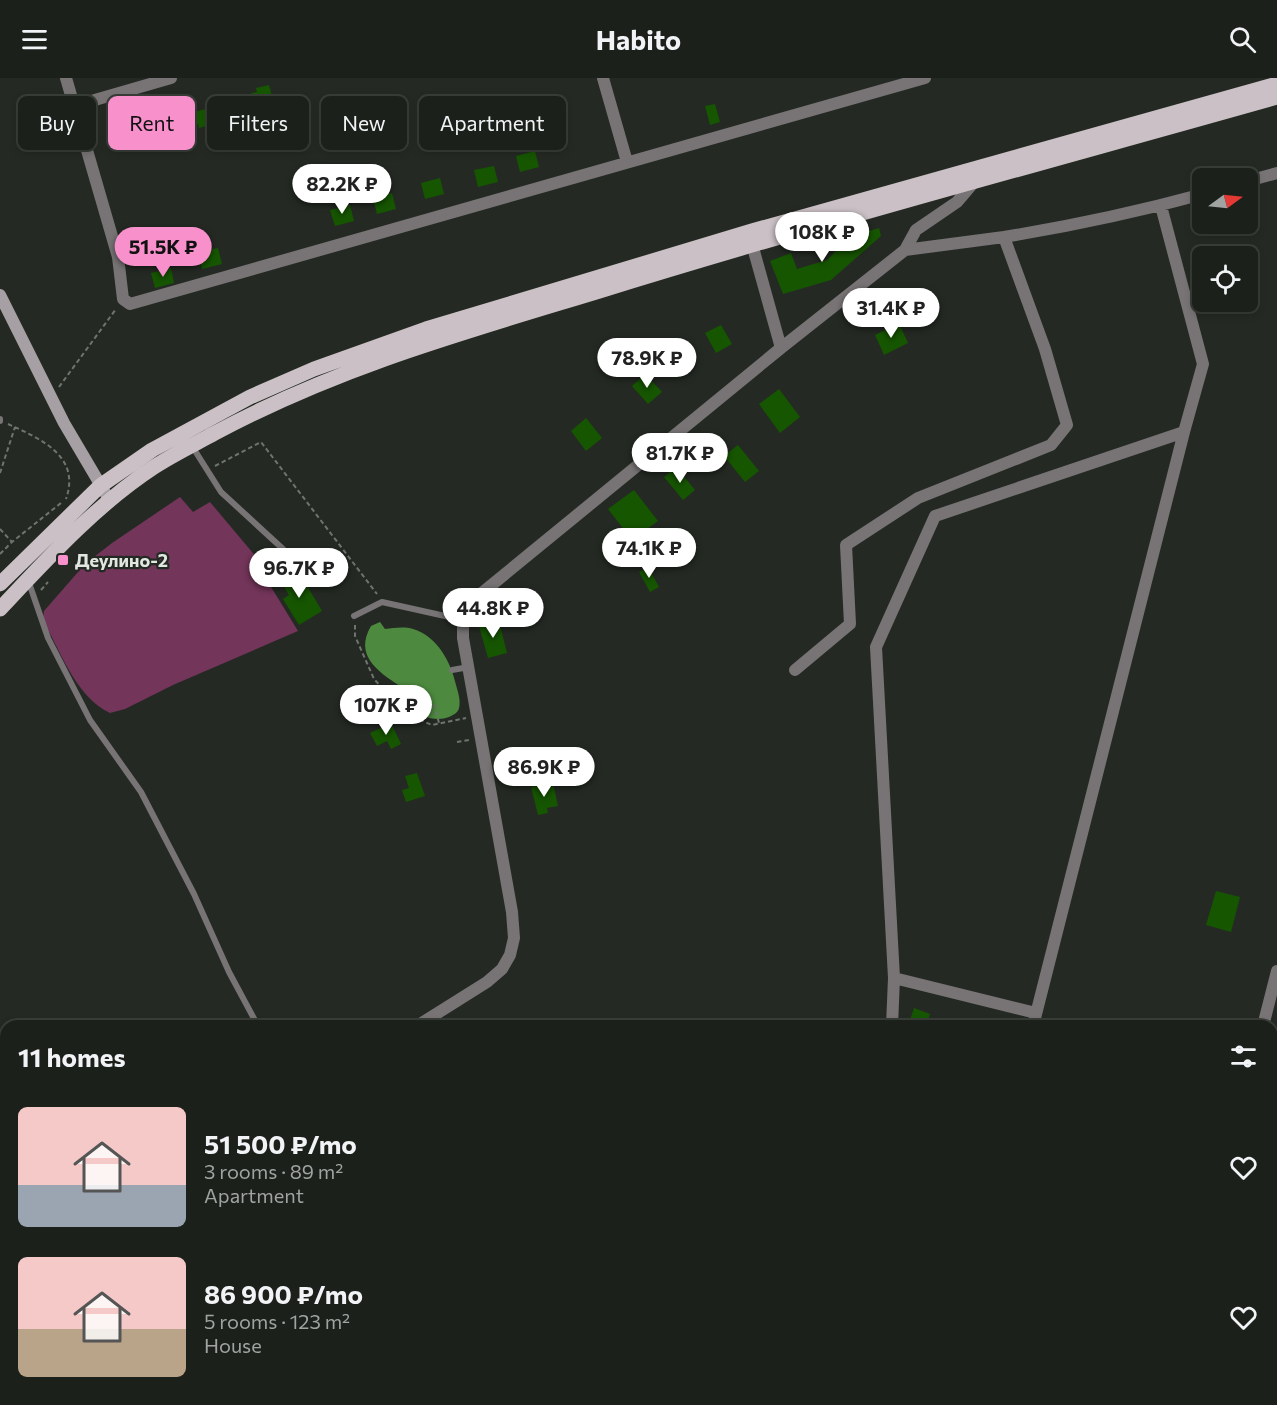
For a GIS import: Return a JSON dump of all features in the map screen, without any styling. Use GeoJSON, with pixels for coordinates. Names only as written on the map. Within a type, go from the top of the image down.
{"type":"FeatureCollection","features":[{"type":"Feature","properties":{"kind":"main road"},"geometry":{"type":"LineString","coordinates":[[0,609],[110,501],[153,467],[257,411],[354,368],[411,348],[1277,84]]}},
{"type":"Feature","properties":{"kind":"main road"},"geometry":{"type":"LineString","coordinates":[[0,584],[100,486],[152,450],[250,397],[314,369],[426,329],[752,231],[1277,97]]}},
{"type":"Feature","properties":{"kind":"street"},"geometry":{"type":"LineString","coordinates":[[66,78],[71,96]]}},
{"type":"Feature","properties":{"kind":"street"},"geometry":{"type":"LineString","coordinates":[[96,100],[171,78]]}},
{"type":"Feature","properties":{"kind":"street"},"geometry":{"type":"LineString","coordinates":[[603,78],[627,162]]}},
{"type":"Feature","properties":{"kind":"street"},"geometry":{"type":"LineString","coordinates":[[87,150],[118,257],[123,299],[130,304],[925,78]]}},
{"type":"Feature","properties":{"kind":"street"},"geometry":{"type":"LineString","coordinates":[[1258,178],[1277,173]]}},
{"type":"Feature","properties":{"kind":"street"},"geometry":{"type":"LineString","coordinates":[[427,1020],[487,982],[502,969],[510,955],[514,938],[512,912],[463,638],[463,620],[477,597],[781,348],[905,250],[916,230],[957,202],[973,176]]}},
{"type":"Feature","properties":{"kind":"street"},"geometry":{"type":"LineString","coordinates":[[905,250],[1061,228],[1192,197]]}},
{"type":"Feature","properties":{"kind":"street"},"geometry":{"type":"LineString","coordinates":[[1034,1020],[1203,364],[1161,206]]}},
{"type":"Feature","properties":{"kind":"street"},"geometry":{"type":"LineString","coordinates":[[795,670],[850,624],[846,545],[918,498],[1051,445],[1067,425],[1045,349],[1004,237]]}},
{"type":"Feature","properties":{"kind":"street"},"geometry":{"type":"LineString","coordinates":[[752,244],[781,348]]}},
{"type":"Feature","properties":{"kind":"street"},"geometry":{"type":"LineString","coordinates":[[0,295],[51,398],[110,501]]}},
{"type":"Feature","properties":{"kind":"street"},"geometry":{"type":"LineString","coordinates":[[892,1020],[894,978],[876,646],[935,516],[1184,432]]}},
{"type":"Feature","properties":{"kind":"street"},"geometry":{"type":"LineString","coordinates":[[1265,1020],[1274,997],[1277,971]]}},
{"type":"Feature","properties":{"kind":"street"},"geometry":{"type":"LineString","coordinates":[[894,978],[1036,1013]]}},
{"type":"Feature","properties":{"kind":"lane"},"geometry":{"type":"LineString","coordinates":[[191,446],[221,492],[282,549]]}},
{"type":"Feature","properties":{"kind":"lane"},"geometry":{"type":"LineString","coordinates":[[28,580],[48,638],[90,720],[141,792],[194,894],[229,972],[255,1020]]}},
{"type":"Feature","properties":{"kind":"lane"},"geometry":{"type":"LineString","coordinates":[[354,616],[382,602],[463,620]]}},
{"type":"Feature","properties":{"kind":"lane"},"geometry":{"type":"LineString","coordinates":[[452,670],[469,667]]}},
{"type":"Feature","properties":{"kind":"path"},"geometry":{"type":"LineString","coordinates":[[51,398],[123,299]]}},
{"type":"Feature","properties":{"kind":"path"},"geometry":{"type":"LineString","coordinates":[[0,420],[44,441],[63,458],[71,478],[66,499],[0,554]]}},
{"type":"Feature","properties":{"kind":"path"},"geometry":{"type":"LineString","coordinates":[[0,473],[15,427]]}},
{"type":"Feature","properties":{"kind":"path"},"geometry":{"type":"LineString","coordinates":[[207,470],[261,442],[382,602]]}},
{"type":"Feature","properties":{"kind":"path"},"geometry":{"type":"LineString","coordinates":[[0,529],[12,542]]}},
{"type":"Feature","properties":{"kind":"path"},"geometry":{"type":"LineString","coordinates":[[354,616],[355,636],[374,679],[406,714],[432,725],[477,716]]}},
{"type":"Feature","properties":{"kind":"path"},"geometry":{"type":"LineString","coordinates":[[434,704],[439,723]]}},
{"type":"Feature","properties":{"kind":"shaded area"},"geometry":{"type":"Polygon","coordinates":[[[180,497],[193,512],[210,502],[262,564],[268,582],[298,631],[173,685],[125,709],[110,713],[88,697],[72,675],[46,626],[43,619],[44,611],[85,564],[180,497]]]}},
{"type":"Feature","properties":{"kind":"shaded area"},"geometry":{"type":"Polygon","coordinates":[[[380,622],[385,629],[403,627],[422,632],[442,651],[454,676],[460,702],[455,714],[435,719],[420,715],[400,702],[396,697],[401,693],[400,686],[376,668],[370,661],[365,646],[366,636],[371,626],[380,622]]]}},
{"type":"Feature","properties":{"kind":"building"},"geometry":{"type":"Polygon","coordinates":[[[269,85],[272,96],[252,96],[251,93],[257,92],[256,88],[269,85]]]}},
{"type":"Feature","properties":{"kind":"building"},"geometry":{"type":"Polygon","coordinates":[[[715,104],[720,122],[710,125],[705,106],[715,104]]]}},
{"type":"Feature","properties":{"kind":"building"},"geometry":{"type":"Polygon","coordinates":[[[207,109],[207,126],[199,128],[198,124],[195,125],[195,112],[207,109]]]}},
{"type":"Feature","properties":{"kind":"building"},"geometry":{"type":"Polygon","coordinates":[[[535,151],[539,167],[520,172],[516,156],[535,151]]]}},
{"type":"Feature","properties":{"kind":"building"},"geometry":{"type":"Polygon","coordinates":[[[494,166],[498,182],[478,187],[474,170],[494,166]]]}},
{"type":"Feature","properties":{"kind":"building"},"geometry":{"type":"Polygon","coordinates":[[[440,178],[444,194],[425,199],[421,183],[440,178]]]}},
{"type":"Feature","properties":{"kind":"building"},"geometry":{"type":"Polygon","coordinates":[[[392,193],[396,209],[377,214],[373,198],[392,193]]]}},
{"type":"Feature","properties":{"kind":"building"},"geometry":{"type":"Polygon","coordinates":[[[350,205],[354,221],[335,226],[330,210],[350,205]]]}},
{"type":"Feature","properties":{"kind":"building"},"geometry":{"type":"Polygon","coordinates":[[[879,228],[881,236],[831,280],[783,294],[770,261],[791,253],[797,269],[827,260],[837,250],[835,241],[879,228]]]}},
{"type":"Feature","properties":{"kind":"building"},"geometry":{"type":"Polygon","coordinates":[[[218,248],[222,264],[202,269],[198,252],[218,248]]]}},
{"type":"Feature","properties":{"kind":"building"},"geometry":{"type":"Polygon","coordinates":[[[171,268],[174,283],[155,288],[151,273],[171,268]]]}},
{"type":"Feature","properties":{"kind":"building"},"geometry":{"type":"Polygon","coordinates":[[[899,323],[908,343],[884,355],[875,335],[899,323]]]}},
{"type":"Feature","properties":{"kind":"building"},"geometry":{"type":"Polygon","coordinates":[[[721,325],[732,344],[716,353],[705,333],[721,325]]]}},
{"type":"Feature","properties":{"kind":"building"},"geometry":{"type":"Polygon","coordinates":[[[645,374],[662,392],[648,404],[632,386],[645,374]]]}},
{"type":"Feature","properties":{"kind":"building"},"geometry":{"type":"Polygon","coordinates":[[[779,389],[800,417],[780,433],[759,404],[779,389]]]}},
{"type":"Feature","properties":{"kind":"building"},"geometry":{"type":"Polygon","coordinates":[[[586,418],[602,438],[586,451],[571,431],[586,418]]]}},
{"type":"Feature","properties":{"kind":"building"},"geometry":{"type":"Polygon","coordinates":[[[738,445],[759,471],[745,482],[724,456],[738,445]]]}},
{"type":"Feature","properties":{"kind":"building"},"geometry":{"type":"Polygon","coordinates":[[[676,467],[695,490],[683,500],[664,477],[676,467]]]}},
{"type":"Feature","properties":{"kind":"building"},"geometry":{"type":"Polygon","coordinates":[[[634,490],[658,521],[632,540],[608,509],[634,490]]]}},
{"type":"Feature","properties":{"kind":"building"},"geometry":{"type":"Polygon","coordinates":[[[648,567],[659,587],[650,592],[639,572],[648,567]]]}},
{"type":"Feature","properties":{"kind":"building"},"geometry":{"type":"Polygon","coordinates":[[[288,570],[299,588],[306,584],[322,611],[299,625],[283,599],[289,595],[278,577],[288,570]]]}},
{"type":"Feature","properties":{"kind":"building"},"geometry":{"type":"Polygon","coordinates":[[[499,621],[507,653],[488,658],[479,626],[499,621]]]}},
{"type":"Feature","properties":{"kind":"building"},"geometry":{"type":"Polygon","coordinates":[[[391,723],[401,744],[391,749],[387,741],[377,746],[370,733],[391,723]]]}},
{"type":"Feature","properties":{"kind":"building"},"geometry":{"type":"Polygon","coordinates":[[[417,773],[425,796],[406,802],[402,790],[409,788],[405,776],[417,773]]]}},
{"type":"Feature","properties":{"kind":"building"},"geometry":{"type":"Polygon","coordinates":[[[553,783],[558,806],[547,808],[548,813],[538,815],[531,787],[553,783]]]}},
{"type":"Feature","properties":{"kind":"building"},"geometry":{"type":"Polygon","coordinates":[[[1216,891],[1240,897],[1231,932],[1206,925],[1216,891]]]}},
{"type":"Feature","properties":{"kind":"building"},"geometry":{"type":"Polygon","coordinates":[[[914,1008],[930,1014],[928,1020],[910,1020],[914,1008]]]}},
{"type":"Feature","properties":{"kind":"place","name":"Деулино-2"},"geometry":{"type":"Point","coordinates":[63,560]}}]}
